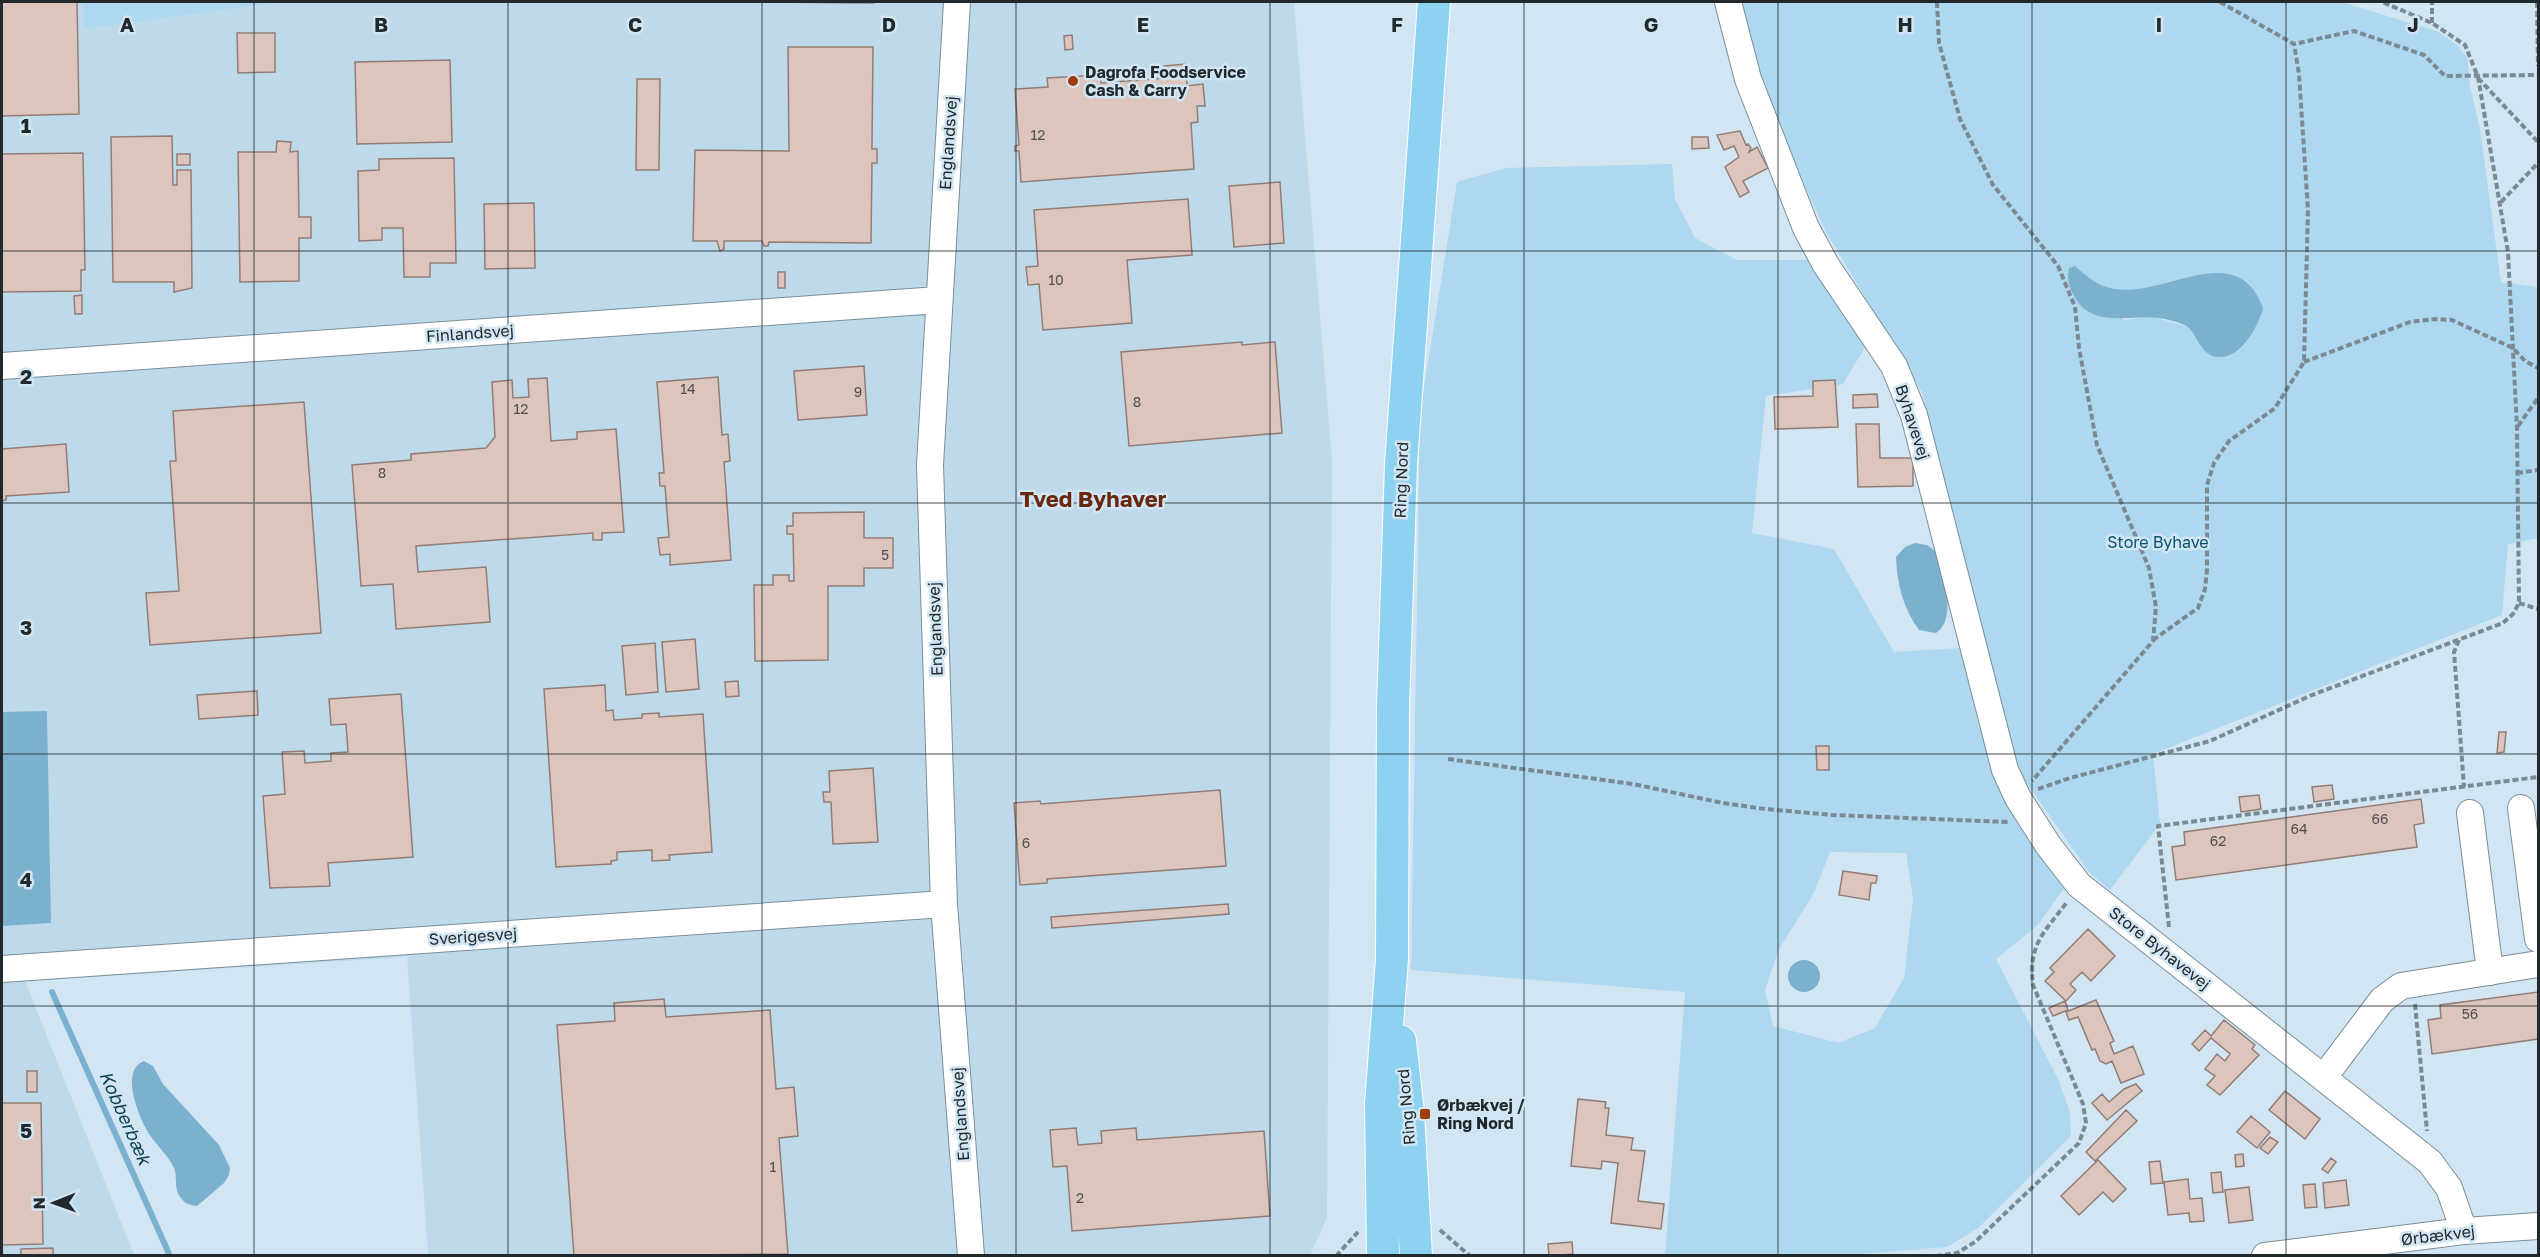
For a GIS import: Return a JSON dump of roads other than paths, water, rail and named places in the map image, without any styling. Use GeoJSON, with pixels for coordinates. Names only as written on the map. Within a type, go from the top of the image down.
{"type":"FeatureCollection","features":[{"type":"Feature","properties":{"kind":"main road","name":"Ring Nord"},"geometry":{"type":"LineString","coordinates":[[1383,1256],[1381,1104],[1392,959],[1393,706],[1401,464],[1434,2]]}},
{"type":"Feature","properties":{"kind":"main road","name":"Ring Nord"},"geometry":{"type":"LineString","coordinates":[[1392,959],[1408,1113],[1416,1256]]}},
{"type":"Feature","properties":{"kind":"street","name":"Englandsvej"},"geometry":{"type":"LineString","coordinates":[[957,2],[930,465],[944,904],[972,1256]]}},
{"type":"Feature","properties":{"kind":"street","name":"Byhavevej"},"geometry":{"type":"LineString","coordinates":[[1728,2],[1748,79],[1806,228],[1826,265],[1894,366],[1914,415],[1996,742],[2018,798]]}},
{"type":"Feature","properties":{"kind":"street","name":"Finlandsvej"},"geometry":{"type":"LineString","coordinates":[[2,366],[938,300]]}},
{"type":"Feature","properties":{"kind":"street","name":"Store Byhavevej"},"geometry":{"type":"LineString","coordinates":[[2018,798],[2079,885],[2430,1162],[2449,1188],[2464,1231]]}},
{"type":"Feature","properties":{"kind":"street"},"geometry":{"type":"LineString","coordinates":[[2522,808],[2538,939]]}},
{"type":"Feature","properties":{"kind":"street"},"geometry":{"type":"LineString","coordinates":[[2470,813],[2490,972]]}},
{"type":"Feature","properties":{"kind":"street","name":"Sverigesvej"},"geometry":{"type":"LineString","coordinates":[[2,969],[944,904]]}},
{"type":"Feature","properties":{"kind":"street"},"geometry":{"type":"LineString","coordinates":[[2324,1077],[2382,1000],[2401,986],[2538,964]]}},
{"type":"Feature","properties":{"kind":"street","name":"Ørbækvej"},"geometry":{"type":"LineString","coordinates":[[2265,1256],[2464,1231],[2538,1226]]}},
{"type":"Feature","properties":{"kind":"waterway","name":"Kobberbæk"},"geometry":{"type":"LineString","coordinates":[[52,992],[170,1256]]}},
{"type":"Feature","properties":{"kind":"place","name":"Dagrofa Foodservice Cash & Carry"},"geometry":{"type":"Point","coordinates":[1073,81]}},
{"type":"Feature","properties":{"kind":"place","name":"Ørbækvej / Ring Nord"},"geometry":{"type":"Point","coordinates":[1425,1114]}},
{"type":"Feature","properties":{"kind":"district","name":"Tved Byhaver"},"geometry":{"type":"Point","coordinates":[1093,499]}},
{"type":"Feature","properties":{"kind":"park label","name":"Store Byhave"},"geometry":{"type":"Point","coordinates":[2158,542]}}]}
